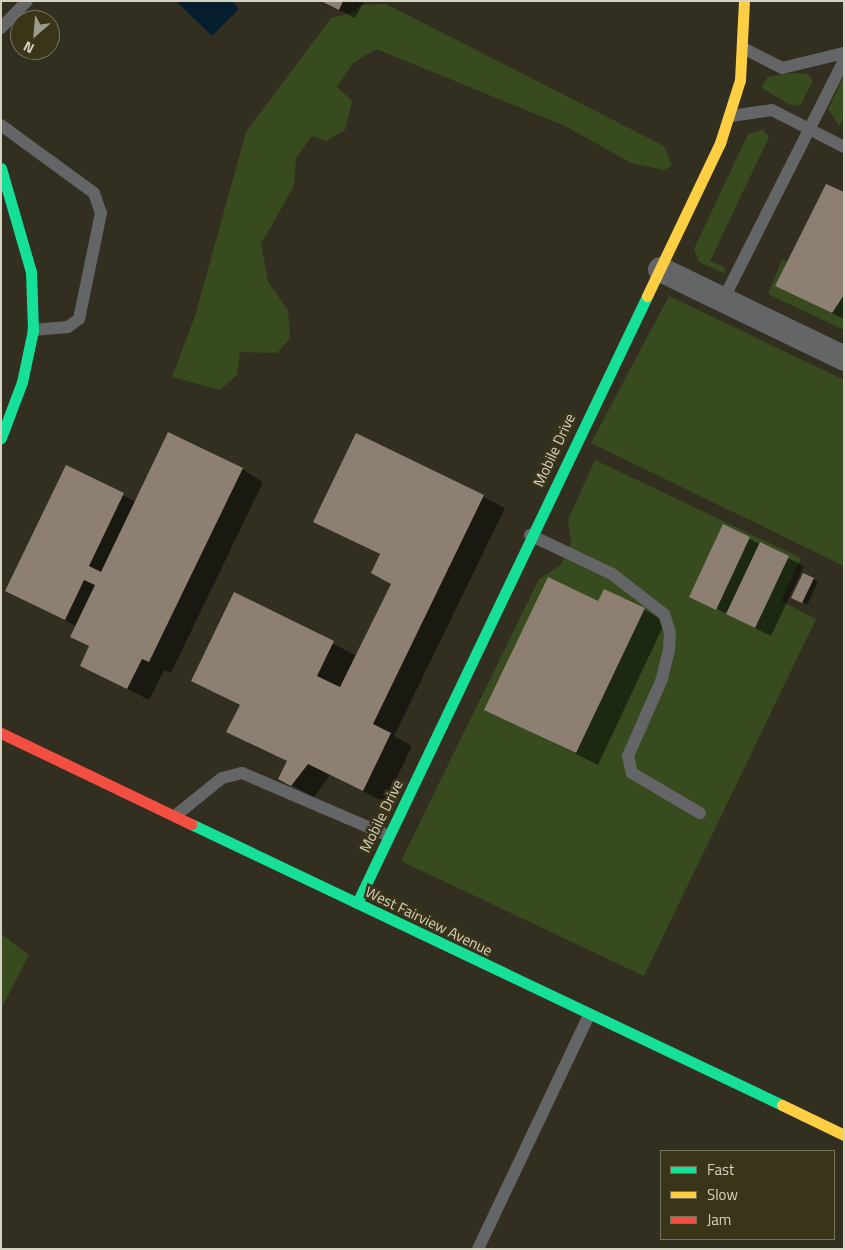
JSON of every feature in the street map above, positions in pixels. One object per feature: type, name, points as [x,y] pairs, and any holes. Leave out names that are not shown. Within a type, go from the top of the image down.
[{"type":"street","name":"Mobile Drive","points":[[357,903],[387,835],[530,535],[660,270],[731,116],[745,49],[744,1]]},
{"type":"street","points":[[1,168],[31,272],[33,330],[22,382],[1,438]]},
{"type":"street","points":[[660,270],[844,358]]},
{"type":"street","name":"West Fairview Avenue","points":[[1,733],[844,1135]]},
{"type":"lane","points":[[1,28],[27,1]]},
{"type":"lane","points":[[745,49],[782,68],[844,53]]},
{"type":"lane","points":[[723,300],[806,130],[844,60]]},
{"type":"lane","points":[[731,116],[772,110],[806,130],[844,147]]},
{"type":"lane","points":[[1,126],[94,193],[101,213],[79,319],[68,328],[33,330]]},
{"type":"lane","points":[[530,535],[612,574],[664,614],[670,632],[669,650],[662,679],[628,756],[632,773],[700,813]]},
{"type":"lane","points":[[175,816],[222,778],[242,773],[387,835]]},
{"type":"lane","points":[[478,1249],[589,1015]]},
{"type":"green space","points":[[386,4],[664,146],[672,165],[664,170],[631,163],[565,126],[376,49],[353,63],[337,87],[352,101],[345,130],[326,141],[312,136],[296,158],[294,186],[261,244],[268,282],[288,310],[290,338],[277,353],[240,352],[237,375],[220,390],[172,377],[195,316],[246,132],[331,18],[351,13],[361,5]]},
{"type":"green space","points":[[792,73],[807,74],[813,80],[800,106],[788,104],[761,87],[768,77]]},
{"type":"green space","points":[[844,76],[844,116],[839,126],[828,109]]},
{"type":"green space","points":[[763,130],[769,137],[710,261],[724,267],[726,274],[699,262],[694,249],[748,134]]},
{"type":"green space","points":[[782,260],[787,262],[775,286],[832,313],[844,296],[844,330],[768,294]]},
{"type":"green space","points":[[669,296],[844,380],[844,566],[591,443]]},
{"type":"green space","points":[[595,460],[801,558],[781,601],[816,619],[644,976],[401,861],[539,579],[561,565],[571,543],[568,520]]},
{"type":"green space","points":[[1,934],[29,955],[1,1009]]},
{"type":"water","points":[[176,1],[232,1],[239,9],[212,36]]},
{"type":"building","points":[[321,1],[343,1],[339,10]]},
{"type":"building","points":[[826,184],[844,192],[844,295],[832,313],[775,286]]},
{"type":"building","points":[[168,432],[243,468],[149,662],[142,659],[127,689],[80,666],[89,646],[70,637],[95,585],[84,580],[65,620],[5,591],[66,465],[124,493],[89,566],[101,572]]},
{"type":"building","points":[[356,433],[484,495],[373,724],[391,733],[363,791],[308,764],[291,786],[278,779],[287,761],[226,732],[240,705],[191,681],[234,592],[334,641],[317,676],[340,687],[391,584],[371,573],[380,554],[313,522]]},
{"type":"building","points":[[723,524],[750,537],[716,610],[689,597]]},
{"type":"building","points":[[760,542],[789,556],[755,628],[726,614]]},
{"type":"building","points":[[803,573],[814,578],[802,603],[791,598]]},
{"type":"building","points":[[548,577],[598,601],[604,589],[645,608],[576,753],[484,710]]},
{"type":"traffic: fast","points":[[1,168],[31,272],[33,330],[22,382],[1,438]]},
{"type":"traffic: fast","points":[[357,903],[647,296]]},
{"type":"traffic: fast","points":[[191,824],[782,1105]]},
{"type":"traffic: slow","points":[[647,296],[720,143],[740,80],[744,1]]},
{"type":"traffic: slow","points":[[782,1105],[844,1135]]},
{"type":"traffic: jam","points":[[1,733],[191,824]]}]
